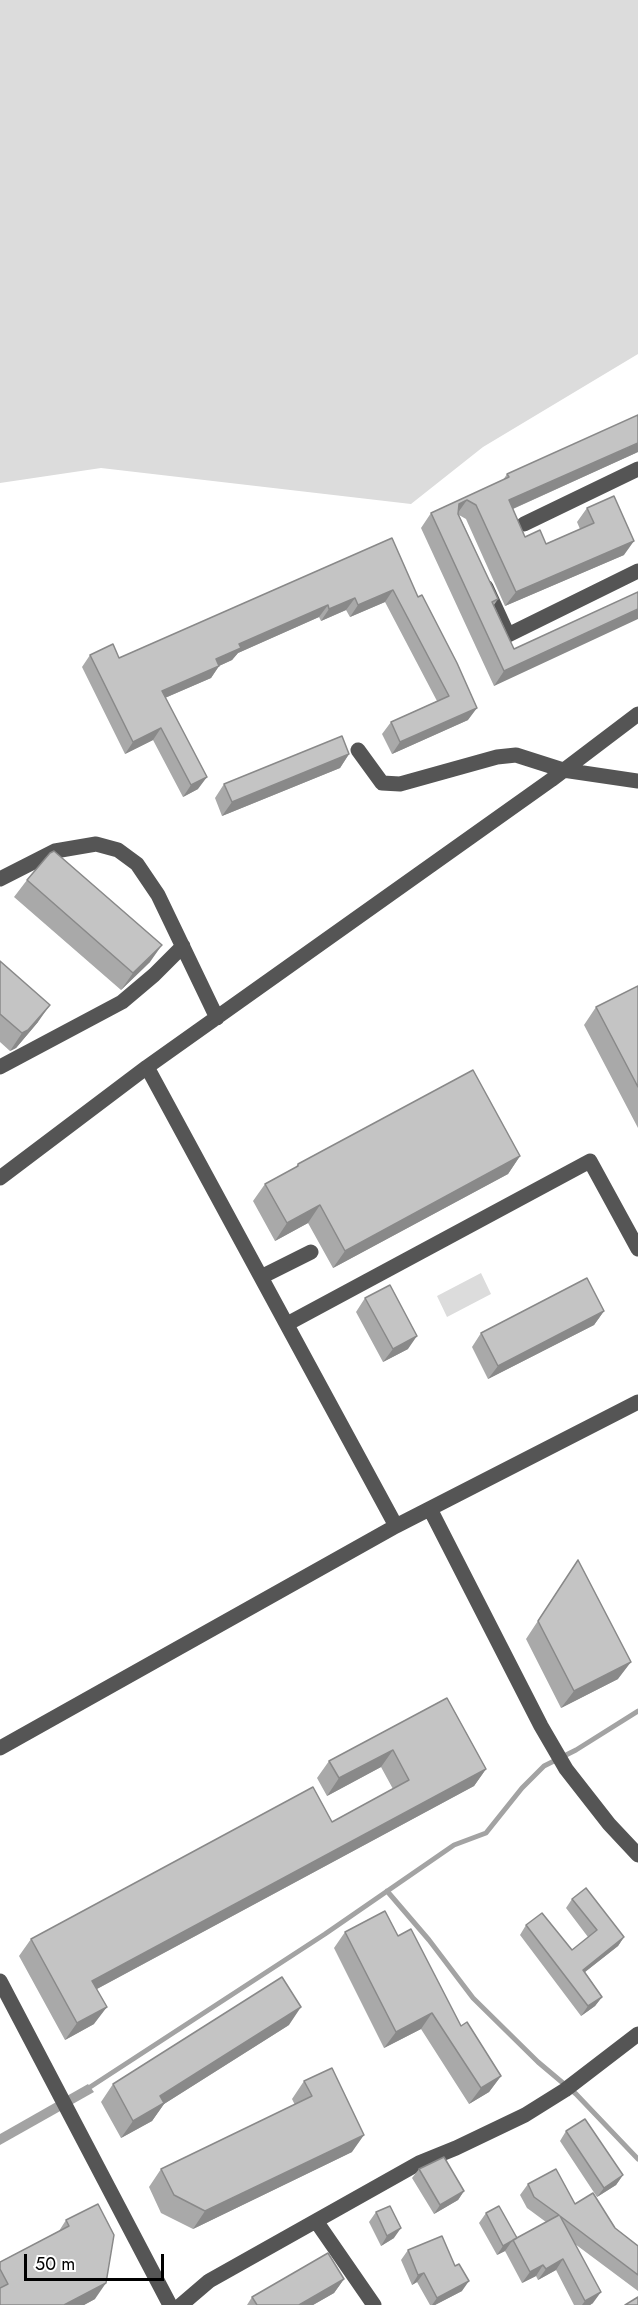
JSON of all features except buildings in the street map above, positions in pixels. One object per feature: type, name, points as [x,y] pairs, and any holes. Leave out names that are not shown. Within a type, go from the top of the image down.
[{"type":"street","points":[[524,524],[638,470]]},
{"type":"street","points":[[480,575],[508,635],[638,571]]},
{"type":"street","points":[[0,1178],[147,1067],[638,714]]},
{"type":"street","points":[[358,750],[382,783],[400,784],[497,757],[516,755],[563,770],[638,781]]},
{"type":"street","points":[[0,879],[55,851],[96,844],[118,850],[137,864],[158,895],[217,1018]]},
{"type":"street","points":[[0,1067],[122,1002],[183,946]]},
{"type":"street","points":[[147,1067],[396,1526]]},
{"type":"street","points":[[287,1324],[590,1161],[638,1249]]},
{"type":"street","points":[[261,1277],[311,1252]]},
{"type":"street","points":[[0,1748],[396,1526],[638,1402]]},
{"type":"street","points":[[430,1509],[553,1748],[566,1769],[609,1824],[638,1855]]},
{"type":"street","points":[[0,1981],[170,2305]]},
{"type":"street","points":[[181,2305],[209,2281],[419,2163],[525,2115],[569,2086],[638,2034]]},
{"type":"street","points":[[316,2221],[374,2305]]},
{"type":"shaded area","points":[[0,0],[638,0],[638,354],[483,447],[411,504],[101,468],[0,483]]},
{"type":"shaded area","points":[[481,1273],[491,1294],[447,1317],[437,1296]]},
{"type":"shaded area","points":[[88,2084],[94,2092],[0,2145],[0,2134]]},
{"type":"waterway","points":[[84,2091],[325,1934],[454,1845],[486,1833],[522,1788],[544,1766],[576,1750],[638,1711]]},
{"type":"waterway","points":[[387,1891],[429,1940],[473,1998],[538,2062],[576,2094],[638,2159]]}]
